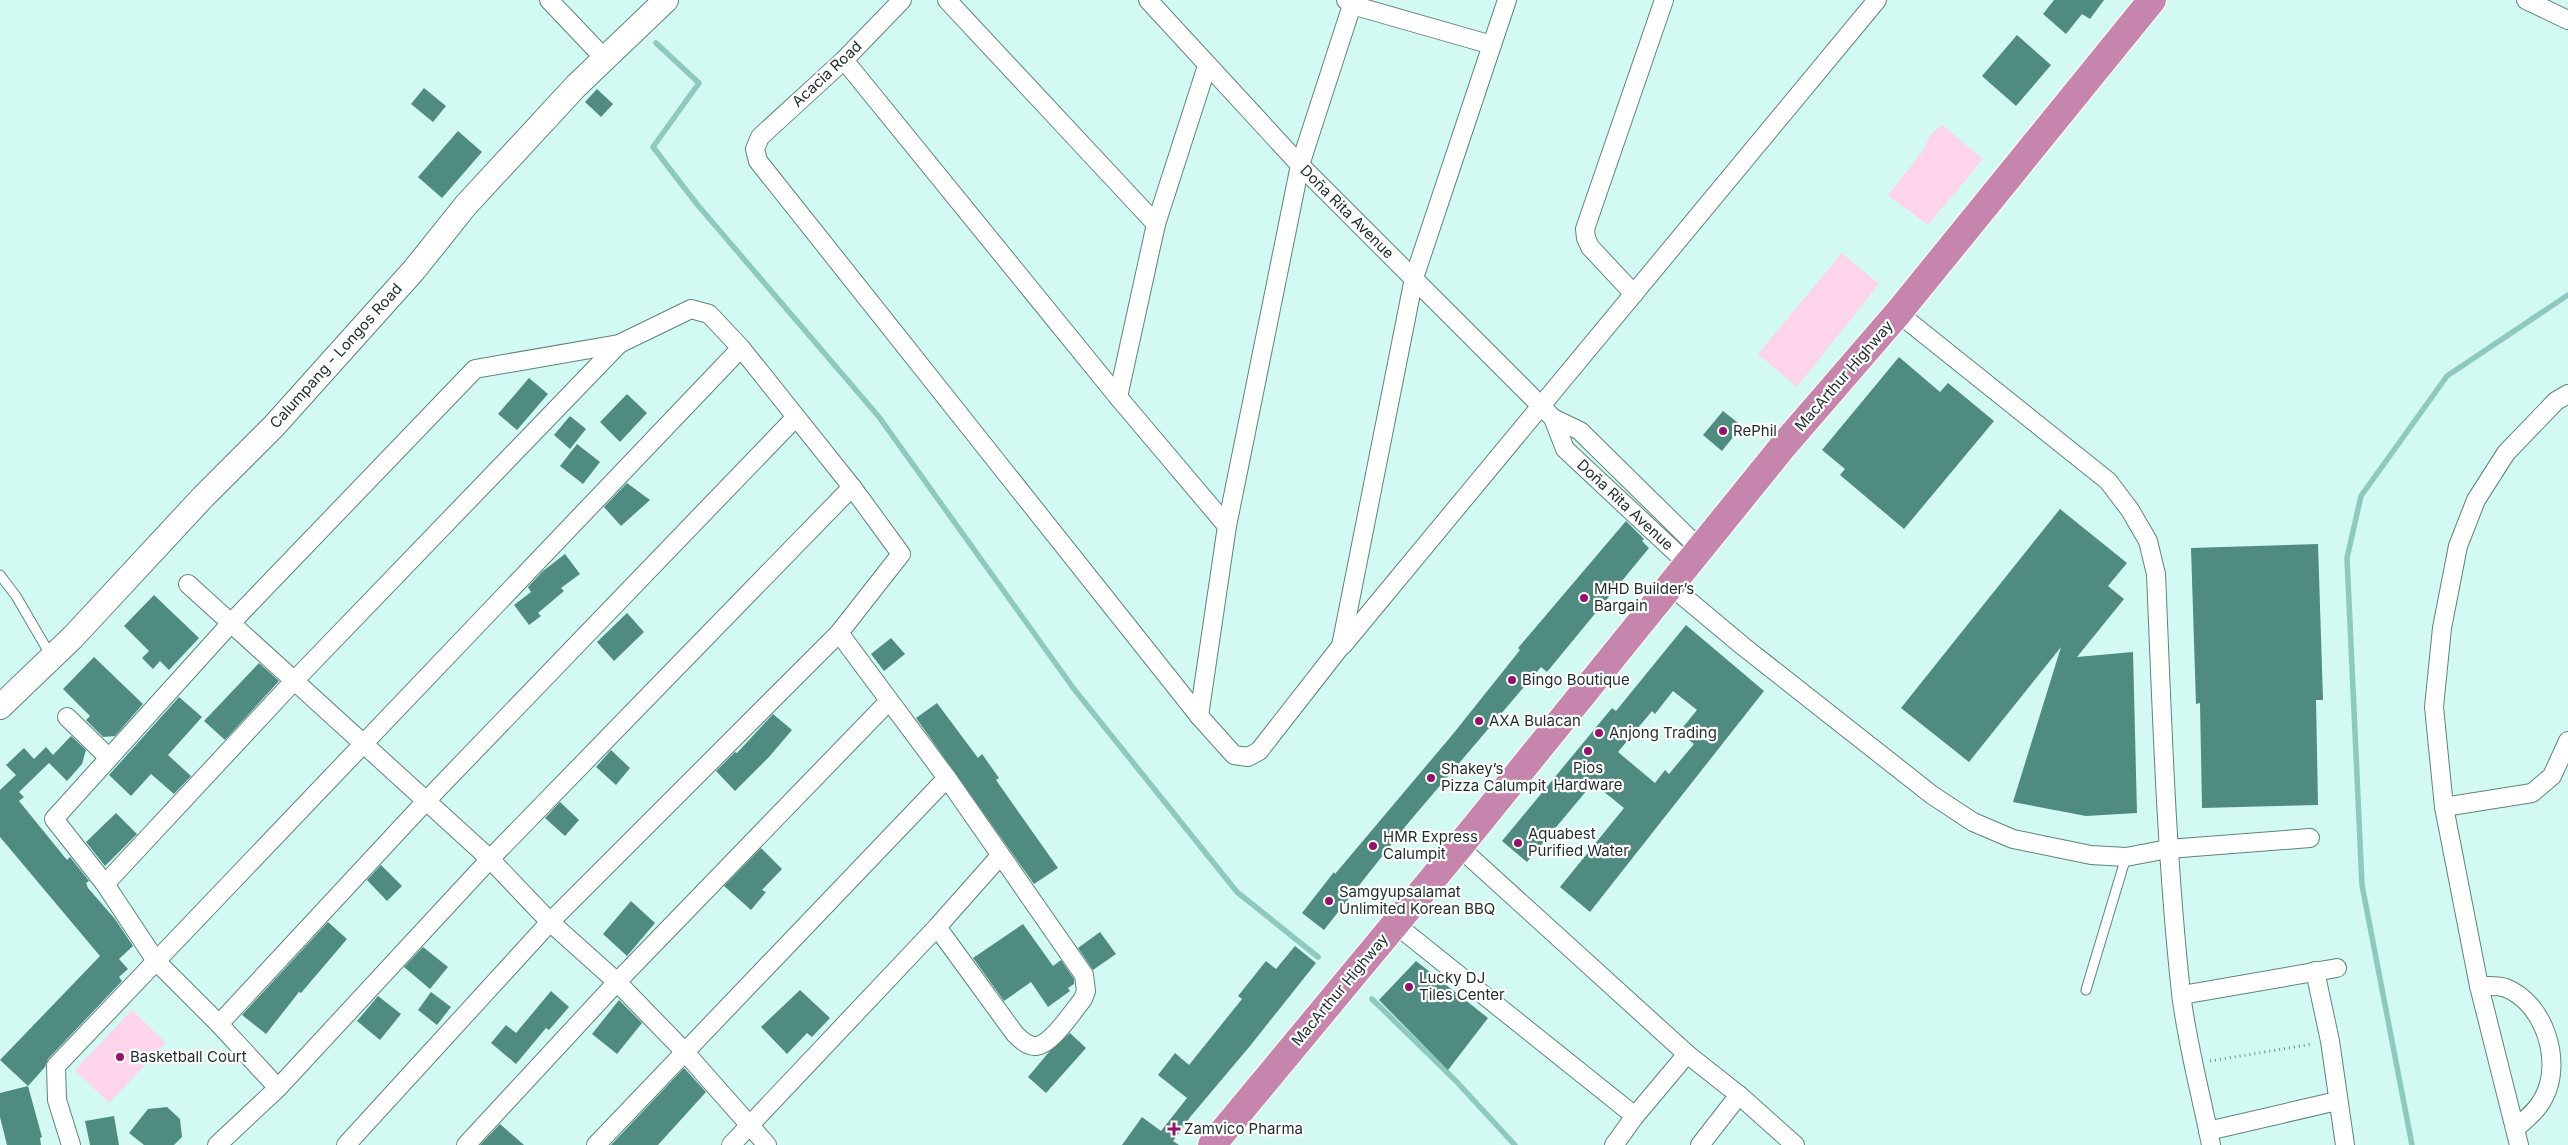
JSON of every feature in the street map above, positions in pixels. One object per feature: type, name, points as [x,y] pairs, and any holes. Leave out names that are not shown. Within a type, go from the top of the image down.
[{"type":"highway","name":"MacArthur Highway","points":[[1212,1145],[1459,847],[1784,445],[1898,313],[2152,0]]},
{"type":"street","points":[[549,0],[605,59]]},
{"type":"street","name":"Calumpang - Longos Road","points":[[0,707],[51,656],[73,637],[203,497],[274,426],[414,270],[466,205],[576,86],[666,0]]},
{"type":"street","name":"Acacia Road","points":[[902,0],[844,60],[760,136],[754,149],[758,161],[1200,716]]},
{"type":"street","points":[[947,0],[1156,224]]},
{"type":"street","name":"Doña Rita Avenue","points":[[1148,0],[1300,165],[1547,412],[1565,449],[1694,557]]},
{"type":"street","points":[[1341,646],[1414,278],[1507,0]]},
{"type":"street","points":[[1634,294],[1590,248],[1586,238],[1586,229],[1664,0]]},
{"type":"street","points":[[1492,45],[1349,3],[1300,165],[1227,526],[1200,716],[1234,755],[1248,757],[1260,751],[1341,646],[1547,412],[1634,294],[1877,0]]},
{"type":"street","points":[[2526,0],[2568,20]]},
{"type":"street","points":[[844,60],[1118,397],[1227,526]]},
{"type":"street","points":[[1118,397],[1156,224],[1208,66]]},
{"type":"street","points":[[278,1088],[219,1024],[156,961],[105,884],[54,819],[231,623],[475,369],[619,344],[691,310],[709,314],[741,348],[852,487],[901,554],[840,633],[550,922],[346,1145]]},
{"type":"street","points":[[1898,313],[2108,481],[2130,510],[2148,541],[2156,574],[2168,850],[2182,995],[2193,1063],[2210,1138],[2337,1101]]},
{"type":"street","points":[[105,884],[294,681],[619,344]]},
{"type":"street","points":[[71,1145],[57,1100],[56,1066],[741,348]]},
{"type":"street","points":[[2517,1137],[2479,986],[2444,807],[2434,707],[2442,628],[2458,546],[2476,500],[2506,454],[2556,402],[2568,394]]},
{"type":"street","points":[[219,1024],[427,800],[795,418]]},
{"type":"street","points":[[217,1145],[278,1088],[490,859],[852,487]]},
{"type":"street","points":[[188,584],[427,800],[490,859],[550,922],[617,982],[684,1051],[767,1145]]},
{"type":"street","points":[[1671,586],[1744,647],[1924,789],[1973,822],[2013,839],[2044,847],[2091,855],[2126,857],[2168,850],[2310,838]]},
{"type":"street","points":[[840,633],[947,778],[1084,975],[1087,983],[1083,999],[1045,1044],[1034,1047],[1023,1042],[1015,1034],[937,926]]},
{"type":"street","points":[[466,1145],[617,982],[889,701]]},
{"type":"street","points":[[67,717],[109,758]]},
{"type":"street","points":[[2444,807],[2532,792],[2552,776],[2568,741]]},
{"type":"street","points":[[596,1145],[947,778]]},
{"type":"street","points":[[1459,847],[1687,1054],[1739,1095],[1790,1144]]},
{"type":"street","points":[[731,1145],[937,926],[1000,856]]},
{"type":"street","points":[[1395,924],[1635,1116]]},
{"type":"street","points":[[2182,995],[2315,970],[2337,968]]},
{"type":"street","points":[[2315,970],[2330,1041],[2337,1101],[2345,1145]]},
{"type":"street","points":[[2479,986],[2504,986],[2519,994],[2531,1006],[2546,1029],[2550,1048],[2550,1073],[2545,1096],[2517,1137]]},
{"type":"street","points":[[1614,1145],[1635,1116],[1687,1054]]},
{"type":"street","points":[[1700,1145],[1739,1095]]},
{"type":"lane","points":[[0,574],[16,596],[51,656]]},
{"type":"lane","points":[[2086,990],[2126,857]]},
{"type":"path","points":[[2193,1063],[2330,1041]]},
{"type":"shaded area","points":[[1942,125],[1983,159],[1928,225],[1888,195],[1924,149],[1930,135]]},
{"type":"shaded area","points":[[1842,253],[1879,284],[1797,387],[1758,354]]},
{"type":"shaded area","name":"Basketball Court","points":[[132,1010],[166,1043],[109,1103],[75,1070]]},
{"type":"building","points":[[2054,0],[2104,0],[2090,19],[2082,14],[2066,34],[2043,14]]},
{"type":"building","points":[[2017,35],[2051,65],[2016,106],[1982,76]]},
{"type":"building","points":[[424,88],[446,106],[433,122],[411,104]]},
{"type":"building","points":[[597,89],[613,104],[601,117],[585,102]]},
{"type":"building","points":[[458,131],[482,152],[442,198],[418,177]]},
{"type":"building","points":[[1899,357],[1940,392],[1948,383],[1994,421],[1904,529],[1840,475],[1845,469],[1822,450]]},
{"type":"building","points":[[529,378],[548,394],[517,430],[498,414]]},
{"type":"building","points":[[627,394],[647,413],[620,442],[600,422]]},
{"type":"building","name":"RePhil","points":[[1723,411],[1742,426],[1722,451],[1703,435]]},
{"type":"building","points":[[570,416],[586,429],[570,449],[554,435]]},
{"type":"building","points":[[577,444],[600,462],[583,484],[560,466]]},
{"type":"building","points":[[627,483],[650,500],[621,526],[604,507]]},
{"type":"building","points":[[2060,509],[2127,563],[2108,586],[2124,599],[2077,657],[2133,652],[2137,813],[2086,816],[2013,802],[2061,647],[1969,762],[1901,708]]},
{"type":"building","points":[[1626,521],[1644,539],[1642,541],[1649,548],[1547,672],[1541,667],[1409,822],[1324,930],[1302,913],[1334,872],[1335,874],[1453,734],[1520,650],[1518,648]]},
{"type":"building","points":[[2318,544],[2323,700],[2316,700],[2318,805],[2202,808],[2200,703],[2196,704],[2191,548]]},
{"type":"building","points":[[565,554],[580,574],[561,588],[564,591],[538,613],[541,616],[529,625],[514,605],[531,592],[528,587],[543,571]]},
{"type":"building","points":[[154,595],[199,638],[169,670],[160,661],[153,669],[142,658],[149,651],[124,626]]},
{"type":"building","points":[[627,613],[644,632],[614,661],[597,642]]},
{"type":"building","points":[[1686,625],[1764,691],[1590,912],[1560,887],[1624,808],[1593,783],[1527,862],[1502,841],[1612,708],[1616,711]],"holes":[[[1673,691],[1697,710],[1679,732],[1694,744],[1669,774],[1665,770],[1655,783],[1618,752],[1652,711],[1655,714]]]},
{"type":"building","points":[[891,638],[905,654],[884,671],[871,654]]},
{"type":"building","points":[[94,657],[143,704],[115,736],[103,737],[86,720],[90,716],[63,689]]},
{"type":"building","points":[[259,663],[279,681],[225,740],[204,721]]},
{"type":"building","points":[[179,697],[202,717],[168,755],[191,776],[174,794],[151,774],[131,796],[109,775]]},
{"type":"building","points":[[937,703],[978,758],[982,754],[999,778],[996,780],[1058,868],[1034,884],[916,718]]},
{"type":"building","points":[[773,714],[792,730],[769,757],[735,791],[716,771],[735,752],[737,753]]},
{"type":"building","points":[[71,736],[86,750],[82,764],[67,781],[49,763],[19,792],[24,797],[19,801],[67,860],[70,857],[89,881],[86,883],[88,888],[115,919],[133,946],[119,959],[128,969],[119,977],[122,981],[48,1059],[45,1067],[28,1086],[0,1060],[100,956],[0,837],[0,790],[16,775],[6,765],[24,748],[34,759],[46,747],[53,755]]},
{"type":"building","points":[[611,750],[630,768],[616,785],[596,767]]},
{"type":"building","points":[[560,802],[579,820],[565,836],[545,818]]},
{"type":"building","points":[[116,813],[137,834],[105,866],[86,842]]},
{"type":"building","points":[[761,848],[782,869],[762,890],[766,892],[751,910],[724,886]]},
{"type":"building","points":[[381,865],[402,886],[387,901],[367,880]]},
{"type":"building","points":[[631,901],[655,923],[627,956],[603,934]]},
{"type":"building","points":[[328,922],[347,939],[301,993],[299,992],[266,1034],[242,1015]]},
{"type":"building","points":[[1023,924],[1053,966],[1061,960],[1074,979],[1074,984],[1068,988],[1070,991],[1048,1007],[1031,982],[1004,1001],[973,958]]},
{"type":"building","points":[[1100,932],[1116,954],[1093,970],[1078,948]]},
{"type":"building","points":[[1295,946],[1316,963],[1191,1116],[1173,1141],[1179,1145],[1122,1145],[1142,1117],[1161,1131],[1187,1098],[1158,1075],[1175,1053],[1189,1065],[1242,999],[1238,996],[1266,961],[1276,969]]},
{"type":"building","points":[[423,947],[448,967],[430,989],[404,967]]},
{"type":"building","points":[[1416,961],[1488,1018],[1448,1070],[1379,1000]]},
{"type":"building","points":[[800,990],[830,1018],[812,1037],[807,1033],[787,1054],[761,1027]]},
{"type":"building","points":[[551,991],[569,1007],[549,1030],[546,1028],[516,1064],[491,1043],[506,1025],[516,1033]]},
{"type":"building","points":[[431,992],[451,1007],[437,1025],[418,1010]]},
{"type":"building","points":[[378,996],[401,1014],[380,1040],[357,1021]]},
{"type":"building","points":[[619,1000],[642,1023],[617,1054],[592,1034]]},
{"type":"building","points":[[1070,1033],[1086,1048],[1046,1093],[1028,1077],[1049,1052]]},
{"type":"building","points":[[684,1068],[706,1092],[658,1145],[611,1145]]},
{"type":"building","points":[[28,1086],[42,1137],[40,1138],[41,1145],[7,1145],[0,1117],[0,1093]]},
{"type":"building","points":[[167,1107],[180,1119],[182,1137],[174,1145],[144,1145],[129,1133],[148,1109]]},
{"type":"building","points":[[114,1116],[119,1145],[90,1145],[85,1121]]},
{"type":"building","points":[[500,1124],[524,1145],[480,1145]]},
{"type":"waterway","points":[[656,43],[699,83],[653,147],[696,203],[879,417],[1074,689],[1237,892],[1318,957]]},
{"type":"waterway","points":[[2412,1145],[2362,885],[2347,558],[2361,496],[2447,376],[2568,295]]},
{"type":"waterway","points":[[1372,999],[1455,1080],[1515,1145]]},
{"type":"place","name":"RePhil","points":[[1723,431]]},
{"type":"place","name":"MHD Builder’s Bargain","points":[[1584,598]]},
{"type":"place","name":"Bingo Boutique","points":[[1512,680]]},
{"type":"place","name":"AXA Bulacan","points":[[1479,721]]},
{"type":"place","name":"Anjong Trading","points":[[1599,733]]},
{"type":"place","name":"Pios Hardware","points":[[1588,751]]},
{"type":"place","name":"Shakey’s Pizza Calumpit","points":[[1431,778]]},
{"type":"place","name":"Aquabest Purified Water","points":[[1518,843]]},
{"type":"place","name":"HMR Express Calumpit","points":[[1373,846]]},
{"type":"place","name":"Samgyupsalamat Unlimited Korean BBQ","points":[[1329,901]]},
{"type":"place","name":"Lucky DJ Tiles Center","points":[[1409,987]]},
{"type":"place","name":"Basketball Court","points":[[120,1057]]},
{"type":"place","name":"Zamvico Pharma","points":[[1174,1129]]}]
